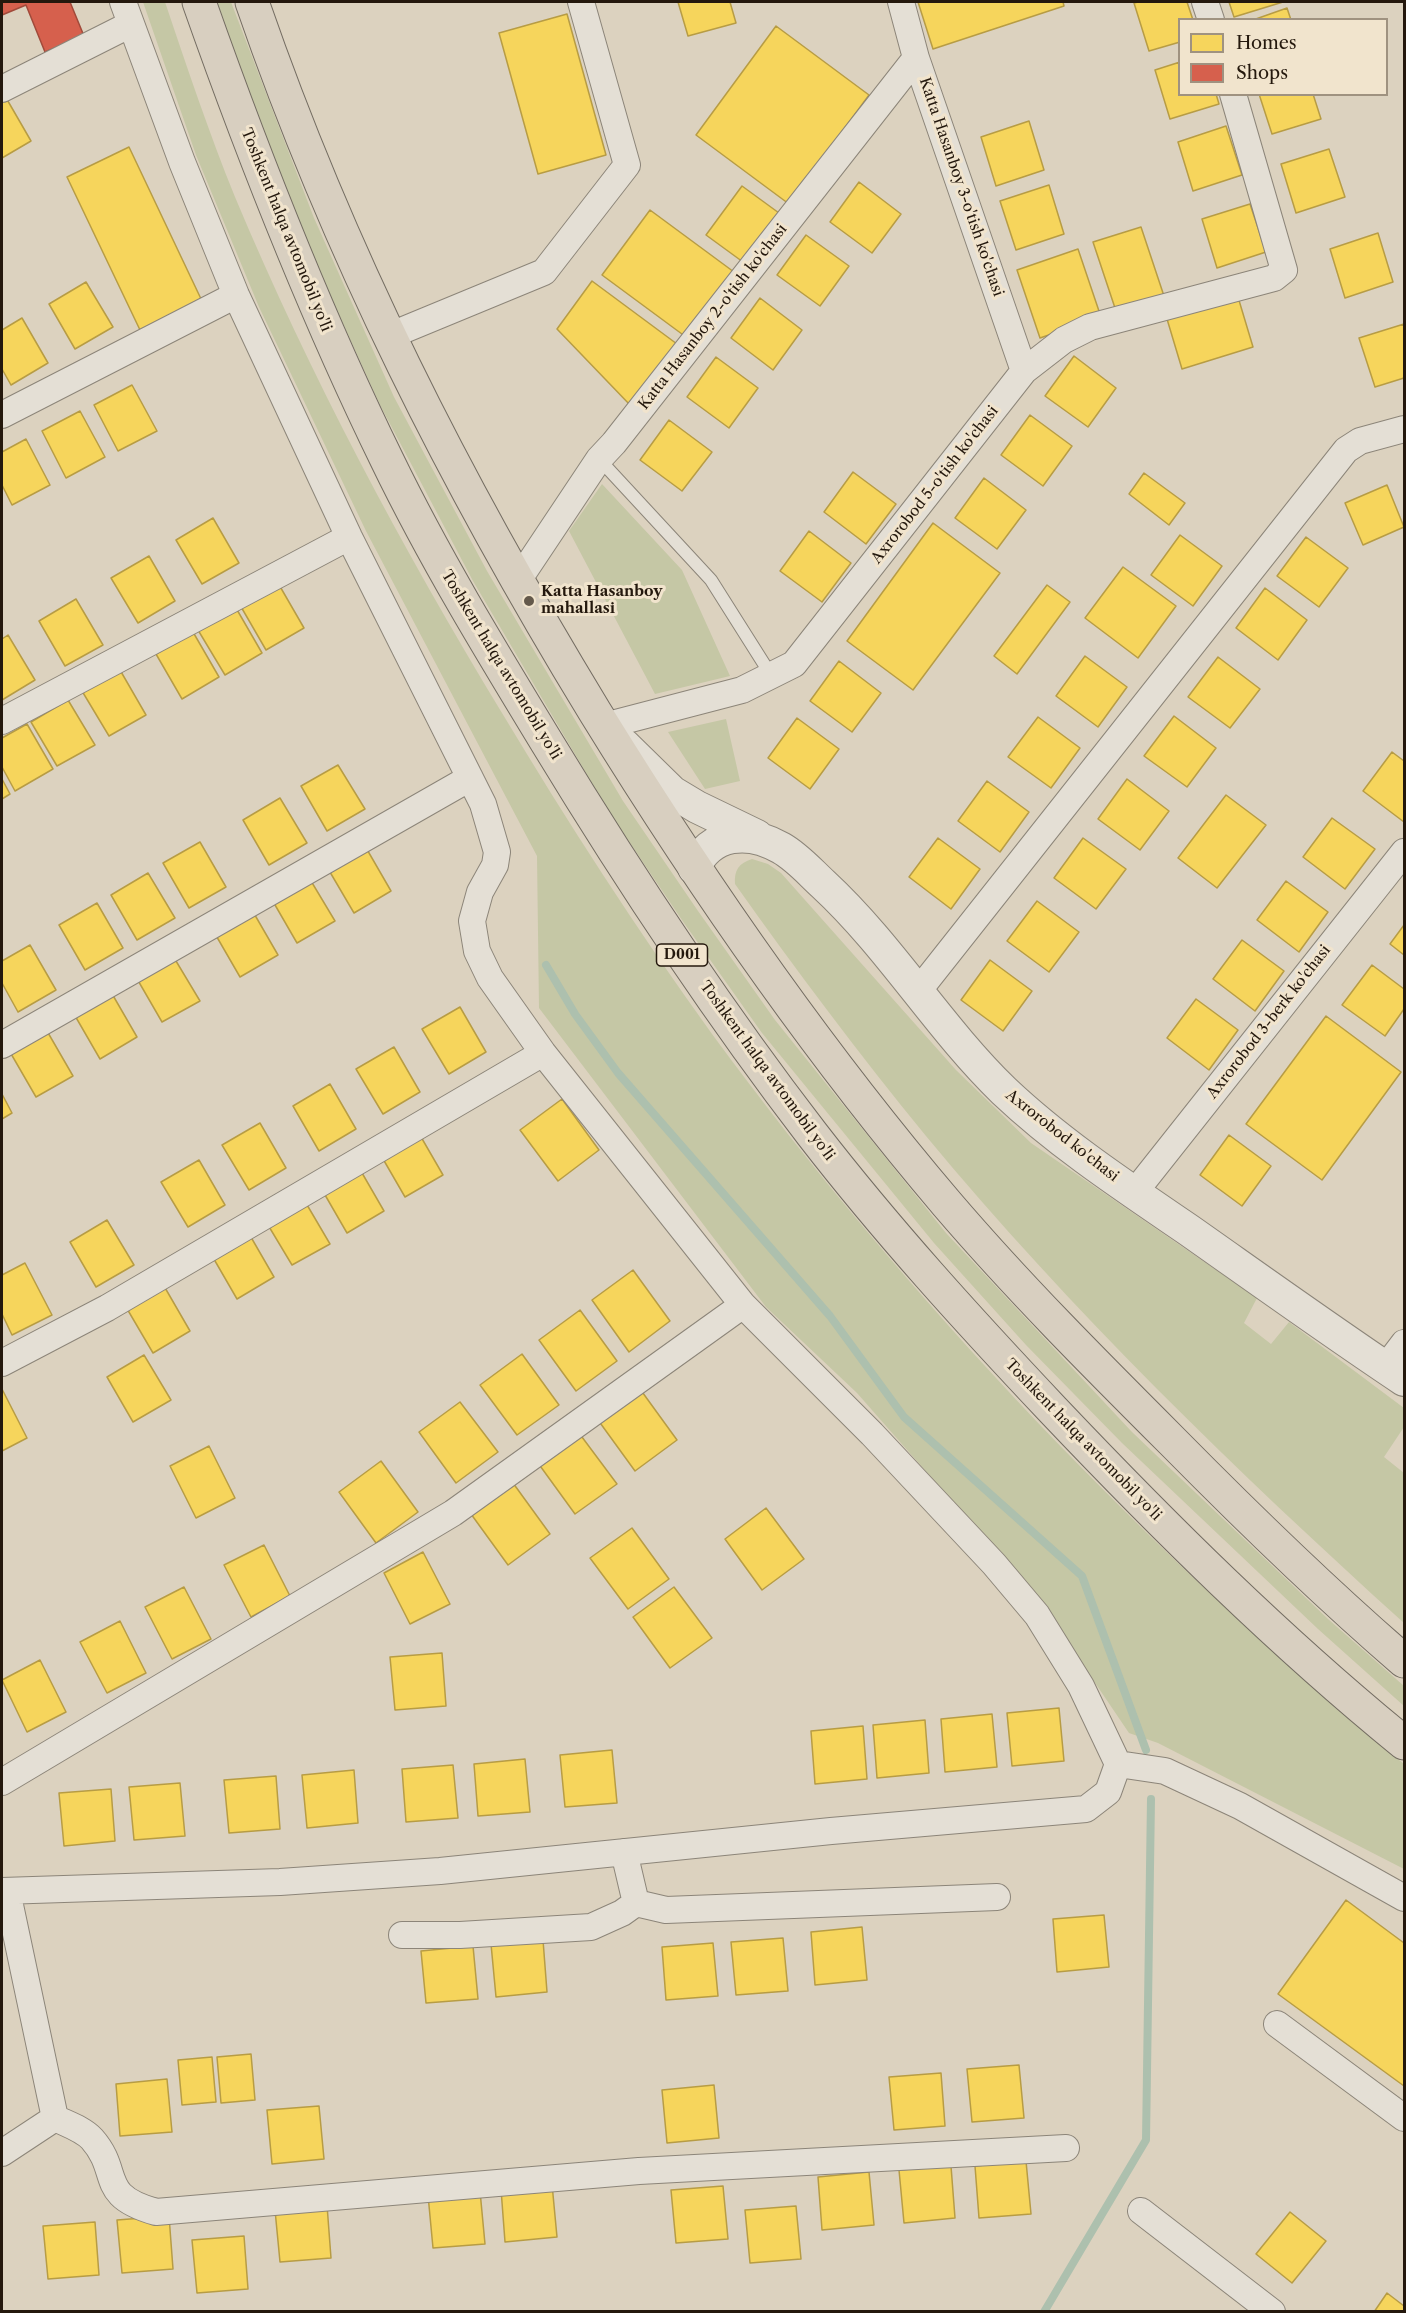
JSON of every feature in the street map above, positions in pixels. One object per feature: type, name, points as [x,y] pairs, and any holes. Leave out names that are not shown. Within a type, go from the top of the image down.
[{"type":"highway","name":"Toshkent halqa avtomobil yo'li","points":[[199,2],[283,231],[388,463],[431,547],[513,687],[600,829],[683,956],[813,1135],[949,1299],[1086,1445],[1218,1578],[1404,1743]]},
{"type":"highway","points":[[252,2],[329,206],[389,336],[476,509],[604,726],[694,868],[842,1075],[957,1215],[1063,1331],[1209,1479],[1304,1571],[1404,1661]]},
{"type":"street","points":[[389,336],[544,272],[627,165],[581,2]]},
{"type":"street","name":"Katta Hasanboy 3-o'tish ko'chasi","points":[[901,2],[916,58],[1024,370]]},
{"type":"street","points":[[1205,2],[1210,18]]},
{"type":"street","points":[[2,89],[127,13],[182,162],[236,295],[349,537],[483,804],[497,852],[495,865],[476,905],[472,921],[477,951],[490,978],[543,1053],[742,1305],[872,1434],[994,1564],[1037,1615],[1081,1686],[1118,1764],[1108,1792],[1086,1809],[440,1871],[280,1882],[4,1891],[55,2118],[92,2138],[109,2176],[127,2201],[156,2212],[639,2171],[1066,2148]]},
{"type":"street","name":"Katta Hasanboy 2-o'tish ko'chasi","points":[[518,582],[599,459],[614,443],[916,58]]},
{"type":"street","name":"Axrorobod 5-o'tish ko'chasi","points":[[604,726],[742,690],[794,664],[1024,370],[1064,340],[1089,327],[1274,278],[1284,270],[1234,96]]},
{"type":"street","points":[[2,415],[236,295]]},
{"type":"street","points":[[919,990],[1346,450],[1360,441],[1404,429]]},
{"type":"street","points":[[2,721],[349,537]]},
{"type":"street","name":"Axrorobod ko'chasi","points":[[604,726],[672,792],[795,858],[846,905],[919,990],[968,1052],[1005,1091],[1046,1126],[1134,1193],[1395,1374]]},
{"type":"street","points":[[2,1045],[470,778]]},
{"type":"street","name":"Axrorobod ko'chasi","points":[[694,868],[705,849],[718,840],[750,838],[765,840]]},
{"type":"street","name":"Axrorobod 3-berk ko'chasi","points":[[1134,1193],[1404,852]]},
{"type":"street","points":[[2,1363],[107,1308],[543,1053]]},
{"type":"street","points":[[2,1782],[453,1513],[742,1305]]},
{"type":"street","points":[[1395,1374],[1404,1343]]},
{"type":"street","points":[[1118,1764],[1165,1771],[1230,1801],[1404,1898]]},
{"type":"street","points":[[624,1852],[636,1903]]},
{"type":"street","points":[[402,1935],[460,1935],[591,1927],[622,1913],[636,1903],[666,1910],[997,1897]]},
{"type":"street","points":[[1277,2024],[1404,2118]]},
{"type":"street","points":[[2,2154],[55,2118]]},
{"type":"street","points":[[1142,2211],[1272,2312]]},
{"type":"lane","points":[[599,459],[711,580],[771,675]]},
{"type":"green space","points":[[143,2],[165,2],[207,124],[264,264],[326,395],[393,524],[502,713],[630,916],[712,1034],[788,1134],[950,1327],[1124,1511],[1309,1683],[1404,1764],[1404,1869],[1158,1743],[1129,1733],[1039,1600],[857,1393],[766,1307],[539,1008],[537,856],[366,531],[259,307],[196,155]]},
{"type":"green space","points":[[214,2],[231,2],[314,218],[394,397],[487,571],[623,801],[698,911],[775,1020],[946,1233],[1132,1432],[1328,1619],[1404,1686],[1404,1706],[1318,1629],[1122,1443],[1026,1345],[934,1243],[762,1033],[684,923],[609,812],[473,581],[380,405],[298,225]]},
{"type":"green space","points":[[602,484],[682,570],[730,676],[655,694],[569,531]]},
{"type":"green space","points":[[726,719],[740,781],[705,789],[668,732]]},
{"type":"green space","points":[[752,859],[768,864],[781,873],[956,1070],[1031,1143],[1257,1298],[1244,1323],[1271,1344],[1289,1322],[1404,1408],[1404,1427],[1384,1457],[1404,1473],[1404,1623],[1341,1566],[1156,1388],[1038,1265],[981,1201],[852,1043],[735,884],[738,868]]},
{"type":"building: Homes","points":[[678,2],[730,2],[736,23],[688,36]]},
{"type":"building: Homes","points":[[918,2],[1063,2],[1064,6],[933,49]]},
{"type":"building: Homes","points":[[1187,2],[1192,18],[1178,18],[1178,43],[1149,51],[1134,3]]},
{"type":"building: Homes","points":[[1229,2],[1283,2],[1234,17]]},
{"type":"building: Homes","points":[[1287,8],[1290,18],[1259,18]]},
{"type":"building: Homes","points":[[567,14],[606,155],[538,174],[499,33]]},
{"type":"building: Homes","points":[[776,26],[869,95],[789,204],[696,135]]},
{"type":"building: Homes","points":[[1178,63],[1178,96],[1217,96],[1219,104],[1170,119],[1155,70]]},
{"type":"building: Homes","points":[[5,96],[31,141],[2,158],[2,97]]},
{"type":"building: Homes","points":[[1260,96],[1314,96],[1321,119],[1272,134]]},
{"type":"building: Homes","points":[[1029,121],[1044,170],[996,186],[981,137]]},
{"type":"building: Homes","points":[[1226,126],[1242,175],[1193,191],[1178,142]]},
{"type":"building: Homes","points":[[129,147],[202,301],[140,330],[67,177]]},
{"type":"building: Homes","points":[[1329,149],[1345,197],[1296,213],[1281,164]]},
{"type":"building: Homes","points":[[859,182],[901,214],[872,253],[830,222]]},
{"type":"building: Homes","points":[[1049,185],[1064,234],[1016,250],[1000,201]]},
{"type":"building: Homes","points":[[742,186],[779,213],[743,262],[706,235]]},
{"type":"building: Homes","points":[[1250,204],[1266,252],[1217,268],[1202,219]]},
{"type":"building: Homes","points":[[650,210],[734,272],[686,337],[602,275]]},
{"type":"building: Homes","points":[[1141,227],[1164,296],[1116,311],[1093,242]]},
{"type":"building: Homes","points":[[1378,233],[1393,282],[1345,298],[1330,249]]},
{"type":"building: Homes","points":[[806,235],[849,266],[820,306],[777,275]]},
{"type":"building: Homes","points":[[1078,249],[1101,317],[1040,338],[1017,270]]},
{"type":"building: Homes","points":[[592,281],[677,344],[631,406],[557,329]]},
{"type":"building: Homes","points":[[86,282],[113,327],[75,349],[49,304]]},
{"type":"building: Homes","points":[[1238,297],[1253,347],[1182,369],[1167,319]]},
{"type":"building: Homes","points":[[760,298],[802,330],[773,370],[731,338]]},
{"type":"building: Homes","points":[[22,318],[48,363],[11,385],[2,369],[2,330]]},
{"type":"building: Homes","points":[[1404,324],[1404,378],[1375,387],[1359,338]]},
{"type":"building: Homes","points":[[1074,356],[1116,388],[1088,427],[1045,396]]},
{"type":"building: Homes","points":[[716,357],[758,388],[729,428],[687,397]]},
{"type":"building: Homes","points":[[132,385],[157,431],[118,451],[94,405]]},
{"type":"building: Homes","points":[[80,411],[105,457],[66,478],[42,431]]},
{"type":"building: Homes","points":[[1030,415],[1072,446],[1043,486],[1001,455]]},
{"type":"building: Homes","points":[[669,420],[712,452],[682,491],[640,460]]},
{"type":"building: Homes","points":[[26,439],[50,485],[12,505],[2,485],[2,452]]},
{"type":"building: Homes","points":[[853,472],[896,504],[866,544],[824,512]]},
{"type":"building: Homes","points":[[1144,473],[1185,503],[1169,525],[1129,494]]},
{"type":"building: Homes","points":[[984,478],[1026,510],[997,549],[955,518]]},
{"type":"building: Homes","points":[[1387,485],[1404,527],[1363,545],[1345,503]]},
{"type":"building: Homes","points":[[213,518],[239,563],[202,584],[176,540]]},
{"type":"building: Homes","points":[[933,523],[1000,573],[913,690],[847,641]]},
{"type":"building: Homes","points":[[809,531],[851,563],[822,602],[780,571]]},
{"type":"building: Homes","points":[[1180,535],[1222,566],[1193,606],[1151,575]]},
{"type":"building: Homes","points":[[1306,537],[1348,568],[1319,607],[1277,576]]},
{"type":"building: Homes","points":[[149,556],[175,601],[138,623],[111,578]]},
{"type":"building: Homes","points":[[1123,567],[1176,606],[1138,658],[1085,618]]},
{"type":"building: Homes","points":[[278,583],[304,628],[266,650],[240,605]]},
{"type":"building: Homes","points":[[1047,585],[1070,602],[1017,674],[994,656]]},
{"type":"building: Homes","points":[[1265,588],[1307,620],[1278,660],[1236,628]]},
{"type":"building: Homes","points":[[76,599],[103,645],[65,666],[39,621]]},
{"type":"building: Homes","points":[[236,608],[262,653],[225,675],[198,630]]},
{"type":"building: Homes","points":[[193,632],[219,677],[182,699],[156,654]]},
{"type":"building: Homes","points":[[8,635],[35,680],[2,700],[2,639]]},
{"type":"building: Homes","points":[[1085,656],[1127,687],[1098,727],[1056,696]]},
{"type":"building: Homes","points":[[1218,657],[1260,689],[1230,728],[1188,697]]},
{"type":"building: Homes","points":[[839,661],[881,693],[852,732],[810,701]]},
{"type":"building: Homes","points":[[120,670],[146,715],[109,736],[82,691]]},
{"type":"building: Homes","points":[[68,700],[95,745],[57,766],[31,722]]},
{"type":"building: Homes","points":[[1174,716],[1216,748],[1187,787],[1144,756]]},
{"type":"building: Homes","points":[[1038,717],[1080,748],[1051,788],[1008,757]]},
{"type":"building: Homes","points":[[797,718],[839,749],[810,789],[768,758]]},
{"type":"building: Homes","points":[[27,724],[53,769],[15,791],[2,767],[2,738]]},
{"type":"building: Homes","points":[[1392,752],[1404,761],[1404,822],[1363,791]]},
{"type":"building: Homes","points":[[338,765],[365,809],[327,831],[301,786]]},
{"type":"building: Homes","points":[[2,779],[10,794],[2,799]]},
{"type":"building: Homes","points":[[1127,779],[1169,811],[1140,850],[1098,819]]},
{"type":"building: Homes","points":[[987,781],[1029,812],[1000,852],[958,821]]},
{"type":"building: Homes","points":[[1226,795],[1266,825],[1217,888],[1178,858]]},
{"type":"building: Homes","points":[[280,798],[307,843],[269,865],[243,820]]},
{"type":"building: Homes","points":[[1332,818],[1375,849],[1345,889],[1303,857]]},
{"type":"building: Homes","points":[[938,838],[980,869],[951,909],[909,877]]},
{"type":"building: Homes","points":[[1083,838],[1126,869],[1096,909],[1054,878]]},
{"type":"building: Homes","points":[[200,842],[226,887],[189,908],[163,863]]},
{"type":"building: Homes","points":[[365,846],[391,891],[354,913],[327,867]]},
{"type":"building: Homes","points":[[148,873],[175,918],[137,940],[111,895]]},
{"type":"building: Homes","points":[[308,876],[335,921],[297,943],[271,898]]},
{"type":"building: Homes","points":[[1286,881],[1328,912],[1299,952],[1257,920]]},
{"type":"building: Homes","points":[[1037,901],[1079,932],[1049,972],[1007,941]]},
{"type":"building: Homes","points":[[97,903],[123,948],[85,970],[59,925]]},
{"type":"building: Homes","points":[[252,910],[278,955],[240,977],[214,932]]},
{"type":"building: Homes","points":[[1404,925],[1404,955],[1390,944]]},
{"type":"building: Homes","points":[[1242,940],[1284,971],[1255,1011],[1213,979]]},
{"type":"building: Homes","points":[[30,945],[56,990],[18,1012],[2,983],[2,961]]},
{"type":"building: Homes","points":[[173,956],[200,1001],[162,1022],[136,977]]},
{"type":"building: Homes","points":[[990,960],[1032,991],[1003,1031],[961,1000]]},
{"type":"building: Homes","points":[[1372,965],[1404,989],[1404,1009],[1385,1036],[1342,1005]]},
{"type":"building: Homes","points":[[111,992],[137,1037],[100,1059],[74,1014]]},
{"type":"building: Homes","points":[[1196,999],[1238,1030],[1209,1070],[1167,1038]]},
{"type":"building: Homes","points":[[460,1007],[486,1052],[449,1074],[422,1029]]},
{"type":"building: Homes","points":[[1326,1016],[1401,1072],[1322,1180],[1246,1124]]},
{"type":"building: Homes","points":[[47,1031],[73,1076],[36,1097],[10,1052]]},
{"type":"building: Homes","points":[[394,1047],[420,1092],[383,1114],[356,1069]]},
{"type":"building: Homes","points":[[330,1084],[356,1129],[319,1151],[293,1106]]},
{"type":"building: Homes","points":[[2,1094],[12,1113],[2,1119]]},
{"type":"building: Homes","points":[[562,1099],[599,1150],[558,1181],[520,1130]]},
{"type":"building: Homes","points":[[260,1123],[286,1168],[249,1190],[222,1145]]},
{"type":"building: Homes","points":[[417,1130],[443,1175],[405,1197],[379,1152]]},
{"type":"building: Homes","points":[[1229,1135],[1271,1166],[1242,1206],[1200,1175]]},
{"type":"building: Homes","points":[[199,1160],[225,1205],[188,1227],[161,1182]]},
{"type":"building: Homes","points":[[358,1166],[384,1211],[347,1233],[321,1188]]},
{"type":"building: Homes","points":[[303,1198],[330,1244],[292,1265],[265,1220]]},
{"type":"building: Homes","points":[[107,1220],[134,1265],[96,1287],[70,1242]]},
{"type":"building: Homes","points":[[248,1232],[274,1277],[237,1299],[211,1254]]},
{"type":"building: Homes","points":[[25,1263],[52,1315],[12,1335],[2,1314],[2,1275]]},
{"type":"building: Homes","points":[[633,1270],[670,1321],[629,1352],[592,1300]]},
{"type":"building: Homes","points":[[164,1286],[190,1331],[153,1353],[126,1307]]},
{"type":"building: Homes","points":[[580,1310],[617,1361],[576,1391],[539,1340]]},
{"type":"building: Homes","points":[[522,1354],[559,1405],[517,1435],[480,1385]]},
{"type":"building: Homes","points":[[144,1355],[171,1400],[133,1422],[107,1377]]},
{"type":"building: Homes","points":[[2,1389],[27,1438],[2,1451]]},
{"type":"building: Homes","points":[[640,1389],[677,1440],[635,1471],[598,1420]]},
{"type":"building: Homes","points":[[460,1402],[498,1452],[456,1483],[419,1432]]},
{"type":"building: Homes","points":[[579,1433],[617,1484],[575,1514],[538,1463]]},
{"type":"building: Homes","points":[[209,1446],[235,1498],[196,1518],[170,1466]]},
{"type":"building: Homes","points":[[381,1461],[418,1512],[376,1543],[339,1492]]},
{"type":"building: Homes","points":[[513,1483],[550,1534],[508,1565],[471,1514]]},
{"type":"building: Homes","points":[[766,1508],[804,1559],[762,1590],[725,1539]]},
{"type":"building: Homes","points":[[632,1528],[669,1579],[628,1609],[590,1558]]},
{"type":"building: Homes","points":[[264,1545],[290,1596],[251,1617],[224,1565]]},
{"type":"building: Homes","points":[[423,1552],[450,1604],[410,1624],[384,1573]]},
{"type":"building: Homes","points":[[184,1587],[211,1639],[172,1659],[145,1607]]},
{"type":"building: Homes","points":[[674,1587],[712,1638],[670,1668],[633,1617]]},
{"type":"building: Homes","points":[[120,1621],[146,1673],[107,1693],[80,1642]]},
{"type":"building: Homes","points":[[442,1653],[446,1706],[395,1710],[390,1657]]},
{"type":"building: Homes","points":[[40,1660],[66,1712],[27,1732],[2,1680]]},
{"type":"building: Homes","points":[[1059,1708],[1064,1761],[1012,1766],[1007,1713]]},
{"type":"building: Homes","points":[[992,1714],[997,1767],[945,1772],[941,1719]]},
{"type":"building: Homes","points":[[925,1720],[929,1773],[877,1778],[873,1725]]},
{"type":"building: Homes","points":[[863,1726],[867,1779],[815,1784],[811,1731]]},
{"type":"building: Homes","points":[[612,1750],[617,1803],[565,1807],[560,1755]]},
{"type":"building: Homes","points":[[525,1759],[530,1812],[478,1816],[474,1764]]},
{"type":"building: Homes","points":[[453,1765],[458,1818],[406,1822],[402,1769]]},
{"type":"building: Homes","points":[[354,1770],[358,1823],[307,1828],[302,1775]]},
{"type":"building: Homes","points":[[276,1776],[280,1829],[229,1833],[224,1780]]},
{"type":"building: Homes","points":[[180,1783],[185,1836],[134,1840],[129,1787]]},
{"type":"building: Homes","points":[[111,1789],[115,1841],[64,1846],[59,1793]]},
{"type":"building: Homes","points":[[1346,1900],[1404,1943],[1404,2086],[1278,1994]]},
{"type":"building: Homes","points":[[1104,1915],[1109,1967],[1057,1972],[1053,1919]]},
{"type":"building: Homes","points":[[862,1927],[867,1980],[815,1985],[811,1932]]},
{"type":"building: Homes","points":[[783,1938],[788,1991],[736,1995],[731,1942]]},
{"type":"building: Homes","points":[[543,1940],[547,1992],[496,1997],[491,1944]]},
{"type":"building: Homes","points":[[713,1943],[718,1996],[666,2000],[662,1947]]},
{"type":"building: Homes","points":[[473,1946],[478,1999],[426,2003],[421,1951]]},
{"type":"building: Homes","points":[[251,2054],[255,2100],[221,2103],[217,2057]]},
{"type":"building: Homes","points":[[212,2057],[216,2102],[182,2105],[178,2060]]},
{"type":"building: Homes","points":[[1019,2065],[1024,2118],[972,2122],[967,2069]]},
{"type":"building: Homes","points":[[941,2073],[945,2126],[894,2130],[889,2077]]},
{"type":"building: Homes","points":[[167,2079],[172,2132],[120,2136],[116,2084]]},
{"type":"building: Homes","points":[[714,2085],[719,2138],[667,2143],[662,2090]]},
{"type":"building: Homes","points":[[319,2106],[324,2159],[272,2164],[267,2110]]},
{"type":"building: Homes","points":[[1026,2161],[1031,2214],[979,2218],[975,2166]]},
{"type":"building: Homes","points":[[951,2166],[955,2218],[904,2223],[899,2170]]},
{"type":"building: Homes","points":[[869,2172],[874,2225],[822,2230],[818,2177]]},
{"type":"building: Homes","points":[[552,2184],[557,2237],[505,2242],[501,2189]]},
{"type":"building: Homes","points":[[723,2186],[728,2239],[676,2243],[671,2190]]},
{"type":"building: Homes","points":[[480,2191],[485,2244],[433,2248],[428,2195]]},
{"type":"building: Homes","points":[[327,2205],[331,2258],[280,2262],[275,2210]]},
{"type":"building: Homes","points":[[796,2206],[801,2259],[750,2263],[745,2210]]},
{"type":"building: Homes","points":[[1290,2212],[1326,2241],[1292,2283],[1256,2254]]},
{"type":"building: Homes","points":[[169,2216],[173,2269],[122,2273],[117,2220]]},
{"type":"building: Homes","points":[[95,2222],[99,2275],[48,2279],[43,2226]]},
{"type":"building: Homes","points":[[244,2236],[248,2289],[197,2293],[192,2240]]},
{"type":"building: Homes","points":[[1387,2293],[1404,2306],[1404,2312],[1374,2312]]},
{"type":"building: Shops","points":[[2,2],[70,2],[84,36],[45,52],[26,5],[2,15]]},
{"type":"waterway","points":[[546,965],[575,1014],[618,1073],[830,1316],[904,1417],[1082,1576],[1146,1750]]},
{"type":"waterway","points":[[1044,2312],[1146,2140],[1151,1799]]},
{"type":"place","name":"Katta Hasanboy mahallasi","points":[[529,601]]}]
